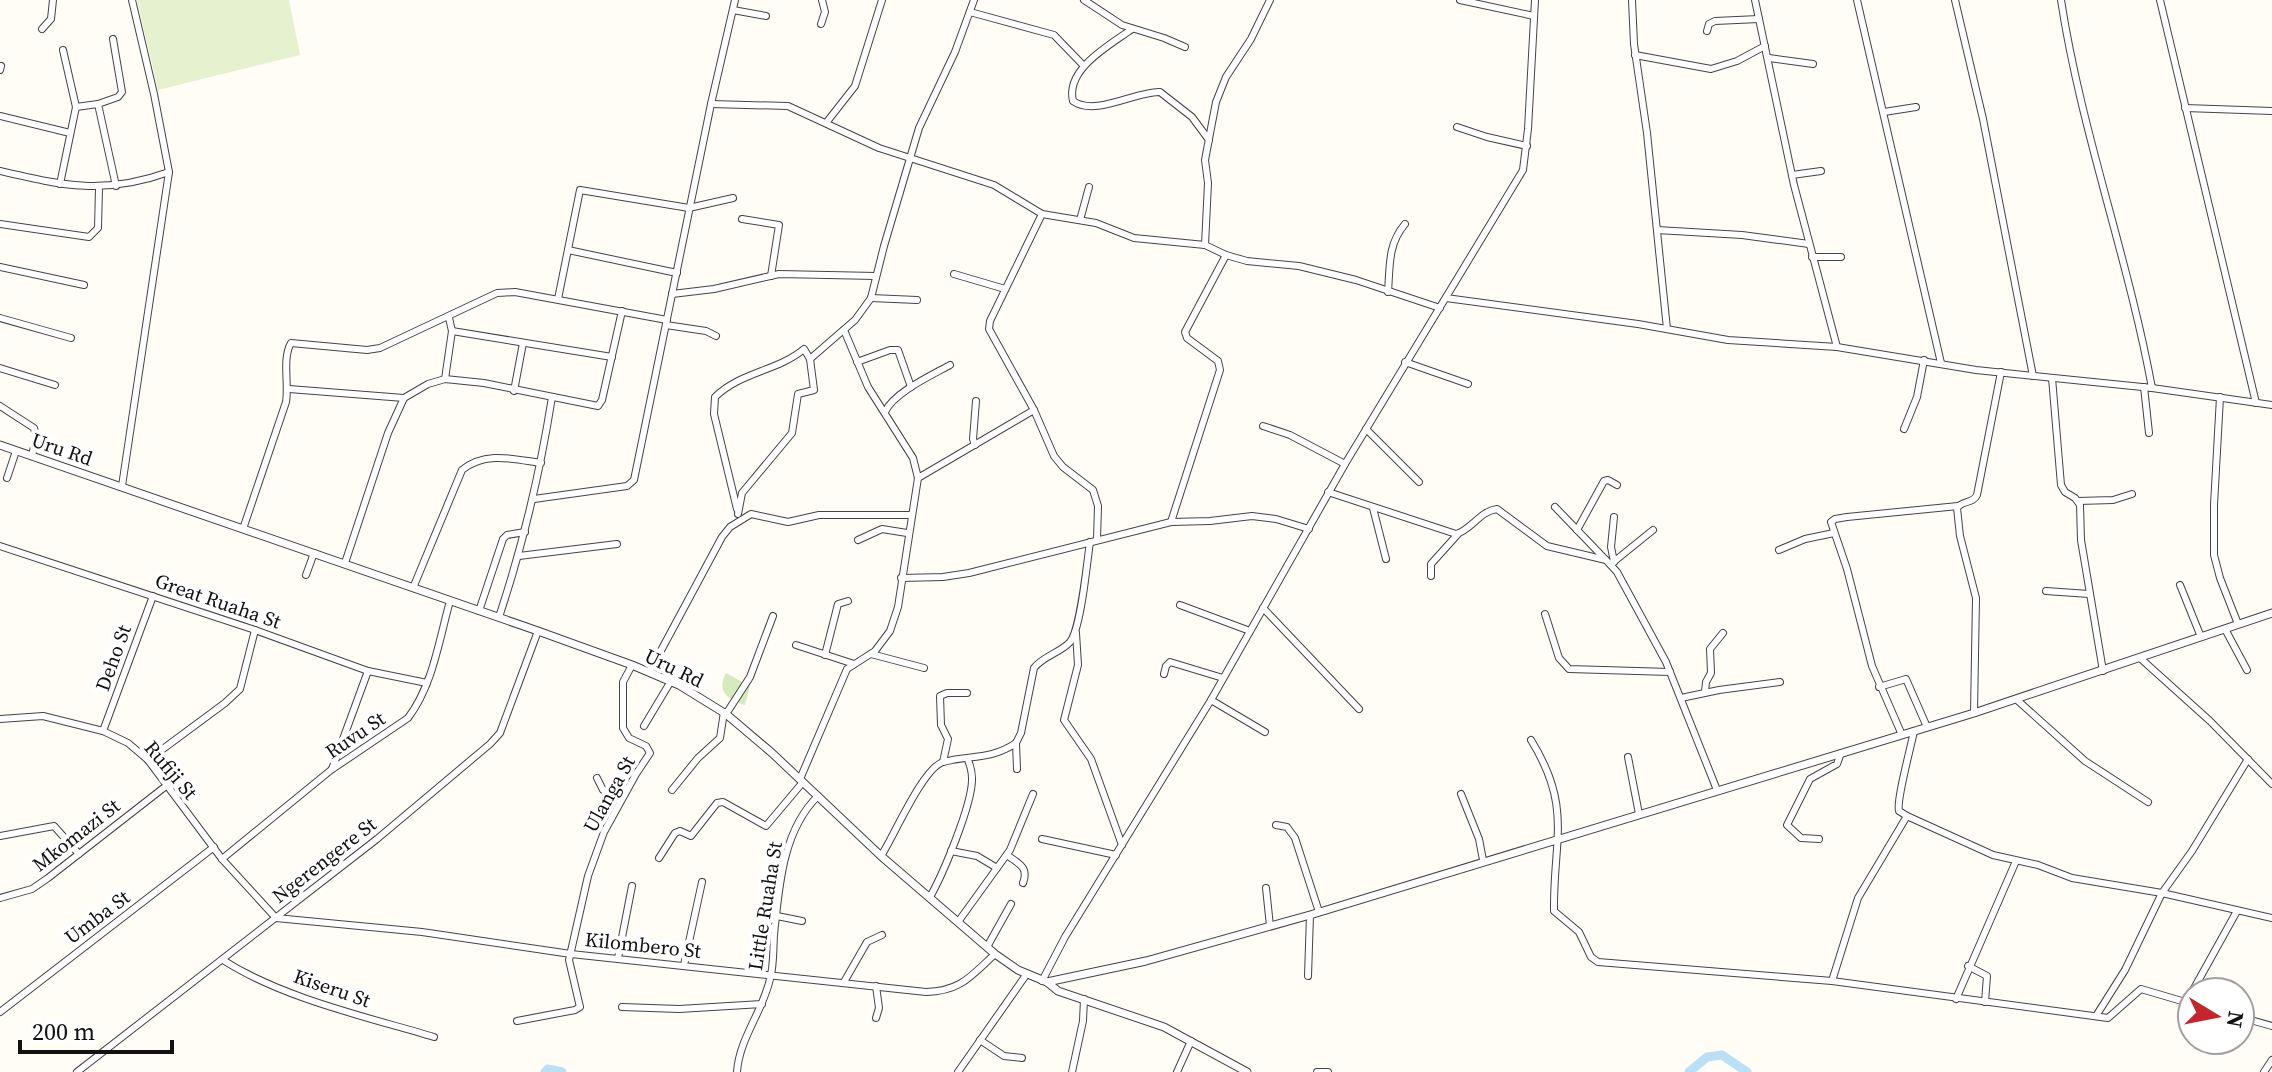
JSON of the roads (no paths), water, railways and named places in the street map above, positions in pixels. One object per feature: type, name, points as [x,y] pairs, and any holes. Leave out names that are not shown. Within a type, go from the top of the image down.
[{"type":"street","points":[[42,29],[51,19],[53,0]]},
{"type":"street","points":[[122,486],[169,172],[132,0]]},
{"type":"street","points":[[534,499],[633,483],[735,0]]},
{"type":"street","points":[[821,24],[825,12],[822,0]]},
{"type":"street","points":[[826,123],[855,86],[882,0]]},
{"type":"street","points":[[810,359],[863,311],[871,298],[919,128],[974,0]]},
{"type":"street","points":[[1084,0],[1132,29],[1155,34],[1185,47]]},
{"type":"street","points":[[1205,245],[1208,183],[1205,160],[1216,102],[1226,77],[1251,39],[1270,0]]},
{"type":"street","points":[[1460,0],[1534,16]]},
{"type":"street","points":[[1044,982],[1065,937],[1211,700],[1328,492],[1523,170],[1535,0]]},
{"type":"street","points":[[1632,0],[1635,55],[1647,133],[1667,329]]},
{"type":"street","points":[[1755,0],[1792,175],[1837,347]]},
{"type":"street","points":[[1857,0],[1941,363]]},
{"type":"street","points":[[1955,0],[1983,119],[2033,376]]},
{"type":"street","points":[[2061,0],[2073,67],[2108,198],[2152,388]]},
{"type":"street","points":[[2160,0],[2256,403]]},
{"type":"street","points":[[733,10],[766,16]]},
{"type":"street","points":[[970,12],[1054,35],[1083,65]]},
{"type":"street","points":[[1707,31],[1709,24],[1715,21],[1759,19]]},
{"type":"street","points":[[1132,29],[1083,65],[1071,96],[1076,104],[1095,105],[1160,92],[1192,117],[1209,140]]},
{"type":"street","points":[[76,107],[98,104],[118,97],[122,92],[113,39]]},
{"type":"street","points":[[1635,55],[1697,69],[1711,69],[1737,61],[1765,46]]},
{"type":"street","points":[[60,184],[76,107],[63,50]]},
{"type":"street","points":[[1769,58],[1813,64]]},
{"type":"street","points":[[98,104],[116,186]]},
{"type":"street","points":[[711,104],[781,105],[801,111],[879,148],[994,185],[1042,214],[1104,225],[1134,238],[1205,245],[1247,261],[1299,266],[1440,308]]},
{"type":"street","points":[[1884,112],[1916,107]]},
{"type":"street","points":[[2185,108],[2272,111]]},
{"type":"street","points":[[0,116],[70,133]]},
{"type":"street","points":[[1457,127],[1527,146]]},
{"type":"street","points":[[0,171],[60,184],[99,188],[169,172]]},
{"type":"street","points":[[1792,175],[1821,171]]},
{"type":"street","points":[[1080,220],[1089,187]]},
{"type":"street","points":[[0,224],[93,236],[99,223],[99,188]]},
{"type":"street","points":[[558,299],[580,190],[689,208],[733,198]]},
{"type":"street","points":[[1042,214],[989,329],[1034,410],[1058,462],[1093,490],[1098,506],[1076,633],[1078,665],[1064,720],[1091,759],[1122,845]]},
{"type":"street","points":[[742,219],[779,225],[771,276]]},
{"type":"street","points":[[1388,292],[1390,250],[1405,224]]},
{"type":"street","points":[[1657,230],[1742,235],[1809,244]]},
{"type":"street","points":[[568,250],[677,273]]},
{"type":"street","points":[[1171,522],[1220,370],[1218,361],[1187,338],[1185,332],[1226,255]]},
{"type":"street","points":[[1812,257],[1841,257]]},
{"type":"street","points":[[0,267],[84,285]]},
{"type":"street","points":[[672,294],[714,289],[771,276],[859,273],[876,276]]},
{"type":"street","points":[[954,274],[1005,289]]},
{"type":"street","points":[[243,529],[289,389],[287,352],[291,343],[367,350],[380,348],[497,293],[515,292],[622,311],[716,336]]},
{"type":"street","points":[[871,298],[917,300]]},
{"type":"street","points":[[1446,298],[1743,342],[1837,347],[2001,372],[2272,405]]},
{"type":"street","points":[[289,389],[404,398],[428,384],[445,379],[484,383],[598,406],[602,400],[622,311]]},
{"type":"street","points":[[0,318],[71,338]]},
{"type":"street","points":[[445,379],[452,331],[449,318]]},
{"type":"street","points":[[659,858],[675,833],[680,831],[691,836],[720,802],[759,825],[768,826],[802,781],[846,671],[871,654],[890,631],[898,607],[907,533],[918,478],[913,458],[868,387],[844,330]]},
{"type":"street","points":[[452,331],[612,357]]},
{"type":"street","points":[[514,391],[523,343]]},
{"type":"street","points":[[650,671],[722,537],[738,517],[742,493],[792,433],[798,394],[814,390],[810,359],[804,349],[786,361],[726,388],[714,401],[714,414],[738,517]]},
{"type":"street","points":[[857,362],[898,350],[911,387]]},
{"type":"street","points":[[1904,429],[1917,397],[1924,360]]},
{"type":"street","points":[[1405,362],[1468,384]]},
{"type":"street","points":[[885,412],[911,387],[950,365]]},
{"type":"street","points":[[0,368],[55,385]]},
{"type":"street","points":[[1902,735],[1879,687],[1831,522],[1835,519],[1958,506],[1974,500],[2001,372]]},
{"type":"street","points":[[2052,378],[2061,485],[2065,492],[2078,501],[2113,500],[2132,494]]},
{"type":"street","points":[[2144,387],[2149,433]]},
{"type":"street","points":[[499,617],[534,499],[552,397]]},
{"type":"street","points":[[2220,397],[2214,555],[2238,624]]},
{"type":"street","points":[[345,563],[388,433],[404,398]]},
{"type":"street","points":[[975,445],[976,401]]},
{"type":"street","points":[[0,406],[34,428],[36,437],[32,456]]},
{"type":"street","points":[[918,478],[1034,410]]},
{"type":"street","points":[[1263,426],[1298,439],[1345,464]]},
{"type":"street","points":[[1366,429],[1419,482]]},
{"type":"street","name":"Uru Rd","points":[[0,445],[499,617],[671,681],[725,713],[881,856],[995,954],[1026,975],[1058,991],[1164,1027],[1247,1072]]},
{"type":"street","points":[[7,478],[16,451]]},
{"type":"street","points":[[413,588],[462,470],[487,457],[541,463]]},
{"type":"street","points":[[1577,530],[1604,481],[1617,485]]},
{"type":"street","points":[[1328,492],[1446,533],[1458,534]]},
{"type":"street","points":[[2078,501],[2080,533],[2103,671]]},
{"type":"street","points":[[1958,506],[1960,536],[1976,598],[1974,713]]},
{"type":"street","points":[[1555,507],[1610,562],[1645,622],[1670,672],[1717,790]]},
{"type":"street","points":[[1373,508],[1386,559]]},
{"type":"street","points":[[1431,576],[1431,564],[1458,534],[1486,513],[1497,509],[1547,546],[1610,562]]},
{"type":"street","points":[[738,517],[755,514],[788,522],[819,515],[911,515]]},
{"type":"street","points":[[901,578],[969,573],[1171,522],[1261,516],[1309,529]]},
{"type":"street","points":[[1610,562],[1614,517]]},
{"type":"street","points":[[858,540],[882,529],[907,533]]},
{"type":"street","points":[[1610,562],[1653,530]]},
{"type":"street","points":[[479,611],[503,539],[507,535],[525,532]]},
{"type":"street","points":[[1779,550],[1805,539],[1834,533]]},
{"type":"street","points":[[519,556],[617,544]]},
{"type":"street","name":"Great Ruaha St","points":[[0,546],[255,630],[368,671],[427,683]]},
{"type":"street","points":[[306,575],[314,553]]},
{"type":"street","points":[[2180,585],[2201,637]]},
{"type":"street","points":[[2046,591],[2089,594]]},
{"type":"street","name":"Deho St","points":[[103,731],[153,596]]},
{"type":"street","name":"Ruvu St","points":[[222,859],[331,770],[408,718],[417,707],[427,683],[450,601]]},
{"type":"street","points":[[825,655],[839,602],[848,601]]},
{"type":"street","points":[[1180,605],[1250,631]]},
{"type":"street","points":[[1263,608],[1359,709]]},
{"type":"street","points":[[1044,982],[1133,965],[1310,915],[1974,713],[2272,613]]},
{"type":"street","points":[[1545,614],[1559,658],[1569,669],[1670,672]]},
{"type":"street","points":[[672,790],[692,764],[720,738],[725,713],[750,677],[773,616]]},
{"type":"street","points":[[2225,629],[2247,670]]},
{"type":"street","points":[[148,760],[240,689],[255,630]]},
{"type":"street","name":"Ngerengere St","points":[[77,1072],[377,839],[490,744],[500,733],[538,631]]},
{"type":"street","points":[[1017,769],[1016,743],[1021,733],[1034,668],[1064,648],[1076,633]]},
{"type":"street","points":[[1705,692],[1711,673],[1710,649],[1723,633]]},
{"type":"street","points":[[796,645],[854,664]]},
{"type":"street","points":[[871,654],[924,668]]},
{"type":"street","points":[[2140,658],[2194,706],[2272,784]]},
{"type":"street","points":[[1164,674],[1170,662],[1223,678]]},
{"type":"street","name":"Ulanga St","points":[[517,1021],[579,1008],[570,964],[588,876],[601,840],[621,800],[650,753],[646,746],[629,738],[623,728],[623,682],[632,665]]},
{"type":"street","points":[[331,770],[368,671]]},
{"type":"street","points":[[1879,687],[1906,679],[1927,727]]},
{"type":"street","points":[[644,726],[671,681]]},
{"type":"street","points":[[1681,698],[1780,682]]},
{"type":"street","points":[[943,762],[948,739],[941,725],[940,696],[967,693]]},
{"type":"street","points":[[2016,699],[2085,761],[2148,802]]},
{"type":"street","points":[[1211,700],[1265,732]]},
{"type":"street","name":"Rufiji St","points":[[0,719],[43,716],[103,731],[128,743],[148,760],[222,859],[276,918]]},
{"type":"street","points":[[1914,731],[1909,762],[1897,801],[1899,811],[1907,816],[1993,855],[2072,878],[2162,893],[2272,918]]},
{"type":"street","points":[[1531,740],[1543,759],[1554,790],[1560,838],[1554,911],[1579,932],[1594,960],[1676,970],[1832,981],[2096,1016],[2112,1016],[2141,989],[2176,999]]},
{"type":"street","points":[[881,856],[926,776],[943,762],[968,760],[1003,751],[1016,743]]},
{"type":"street","points":[[1819,839],[1797,836],[1787,825],[1810,779],[1837,764],[1841,753]]},
{"type":"street","points":[[1628,757],[1639,814]]},
{"type":"street","points":[[2096,1016],[2125,970],[2162,893],[2192,851],[2248,759]]},
{"type":"street","points":[[930,897],[951,851],[972,781],[968,760]]},
{"type":"street","points":[[597,778],[603,790],[621,800]]},
{"type":"street","name":"Mkomazi St","points":[[0,898],[32,889],[166,786]]},
{"type":"street","points":[[958,922],[1007,855],[1033,794]]},
{"type":"street","points":[[1461,794],[1479,839],[1483,860]]},
{"type":"street","name":"Little Ruaha St","points":[[737,1072],[746,1038],[772,975],[784,864],[793,831],[804,810],[818,796]]},
{"type":"street","points":[[1832,981],[1858,898],[1907,816]]},
{"type":"street","points":[[1276,825],[1287,827],[1295,838],[1319,912]]},
{"type":"street","points":[[0,836],[54,826],[79,854]]},
{"type":"street","points":[[1042,839],[1116,855]]},
{"type":"street","name":"Umba St","points":[[0,1012],[214,847]]},
{"type":"street","points":[[951,851],[977,856],[997,868]]},
{"type":"street","points":[[1007,855],[1024,868],[1023,883]]},
{"type":"street","points":[[1956,999],[2016,861]]},
{"type":"street","points":[[684,965],[702,882]]},
{"type":"street","points":[[618,958],[632,886]]},
{"type":"street","points":[[1266,888],[1270,926]]},
{"type":"street","points":[[987,947],[1011,904]]},
{"type":"street","points":[[2201,976],[2237,911]]},
{"type":"street","points":[[1308,976],[1310,915]]},
{"type":"street","points":[[777,916],[802,921]]},
{"type":"street","name":"Kilombero St","points":[[276,918],[422,932],[571,954],[926,992],[952,989],[964,983],[995,954]]},
{"type":"street","points":[[844,982],[867,942],[882,935]]},
{"type":"street","name":"Kiseru St","points":[[223,960],[244,973],[337,1008],[434,1037]]},
{"type":"street","points":[[1968,966],[1987,976],[1985,1002]]},
{"type":"street","points":[[958,1072],[1026,975]]},
{"type":"street","points":[[876,986],[879,1008],[876,1018]]},
{"type":"street","points":[[1072,1072],[1083,1021],[1084,999]]},
{"type":"street","points":[[622,1007],[679,1009],[762,1004]]},
{"type":"street","points":[[980,1040],[1004,1056],[1022,1058]]},
{"type":"street","points":[[1177,1072],[1191,1041]]},
{"type":"street","points":[[2264,1072],[2272,1060]]},
{"type":"street","points":[[1317,1072],[1328,1072]]},
{"type":"waterway","points":[[1689,1072],[1707,1057],[1722,1055],[1747,1072]]},
{"type":"waterway","points":[[545,1072],[548,1069],[562,1072]]}]
